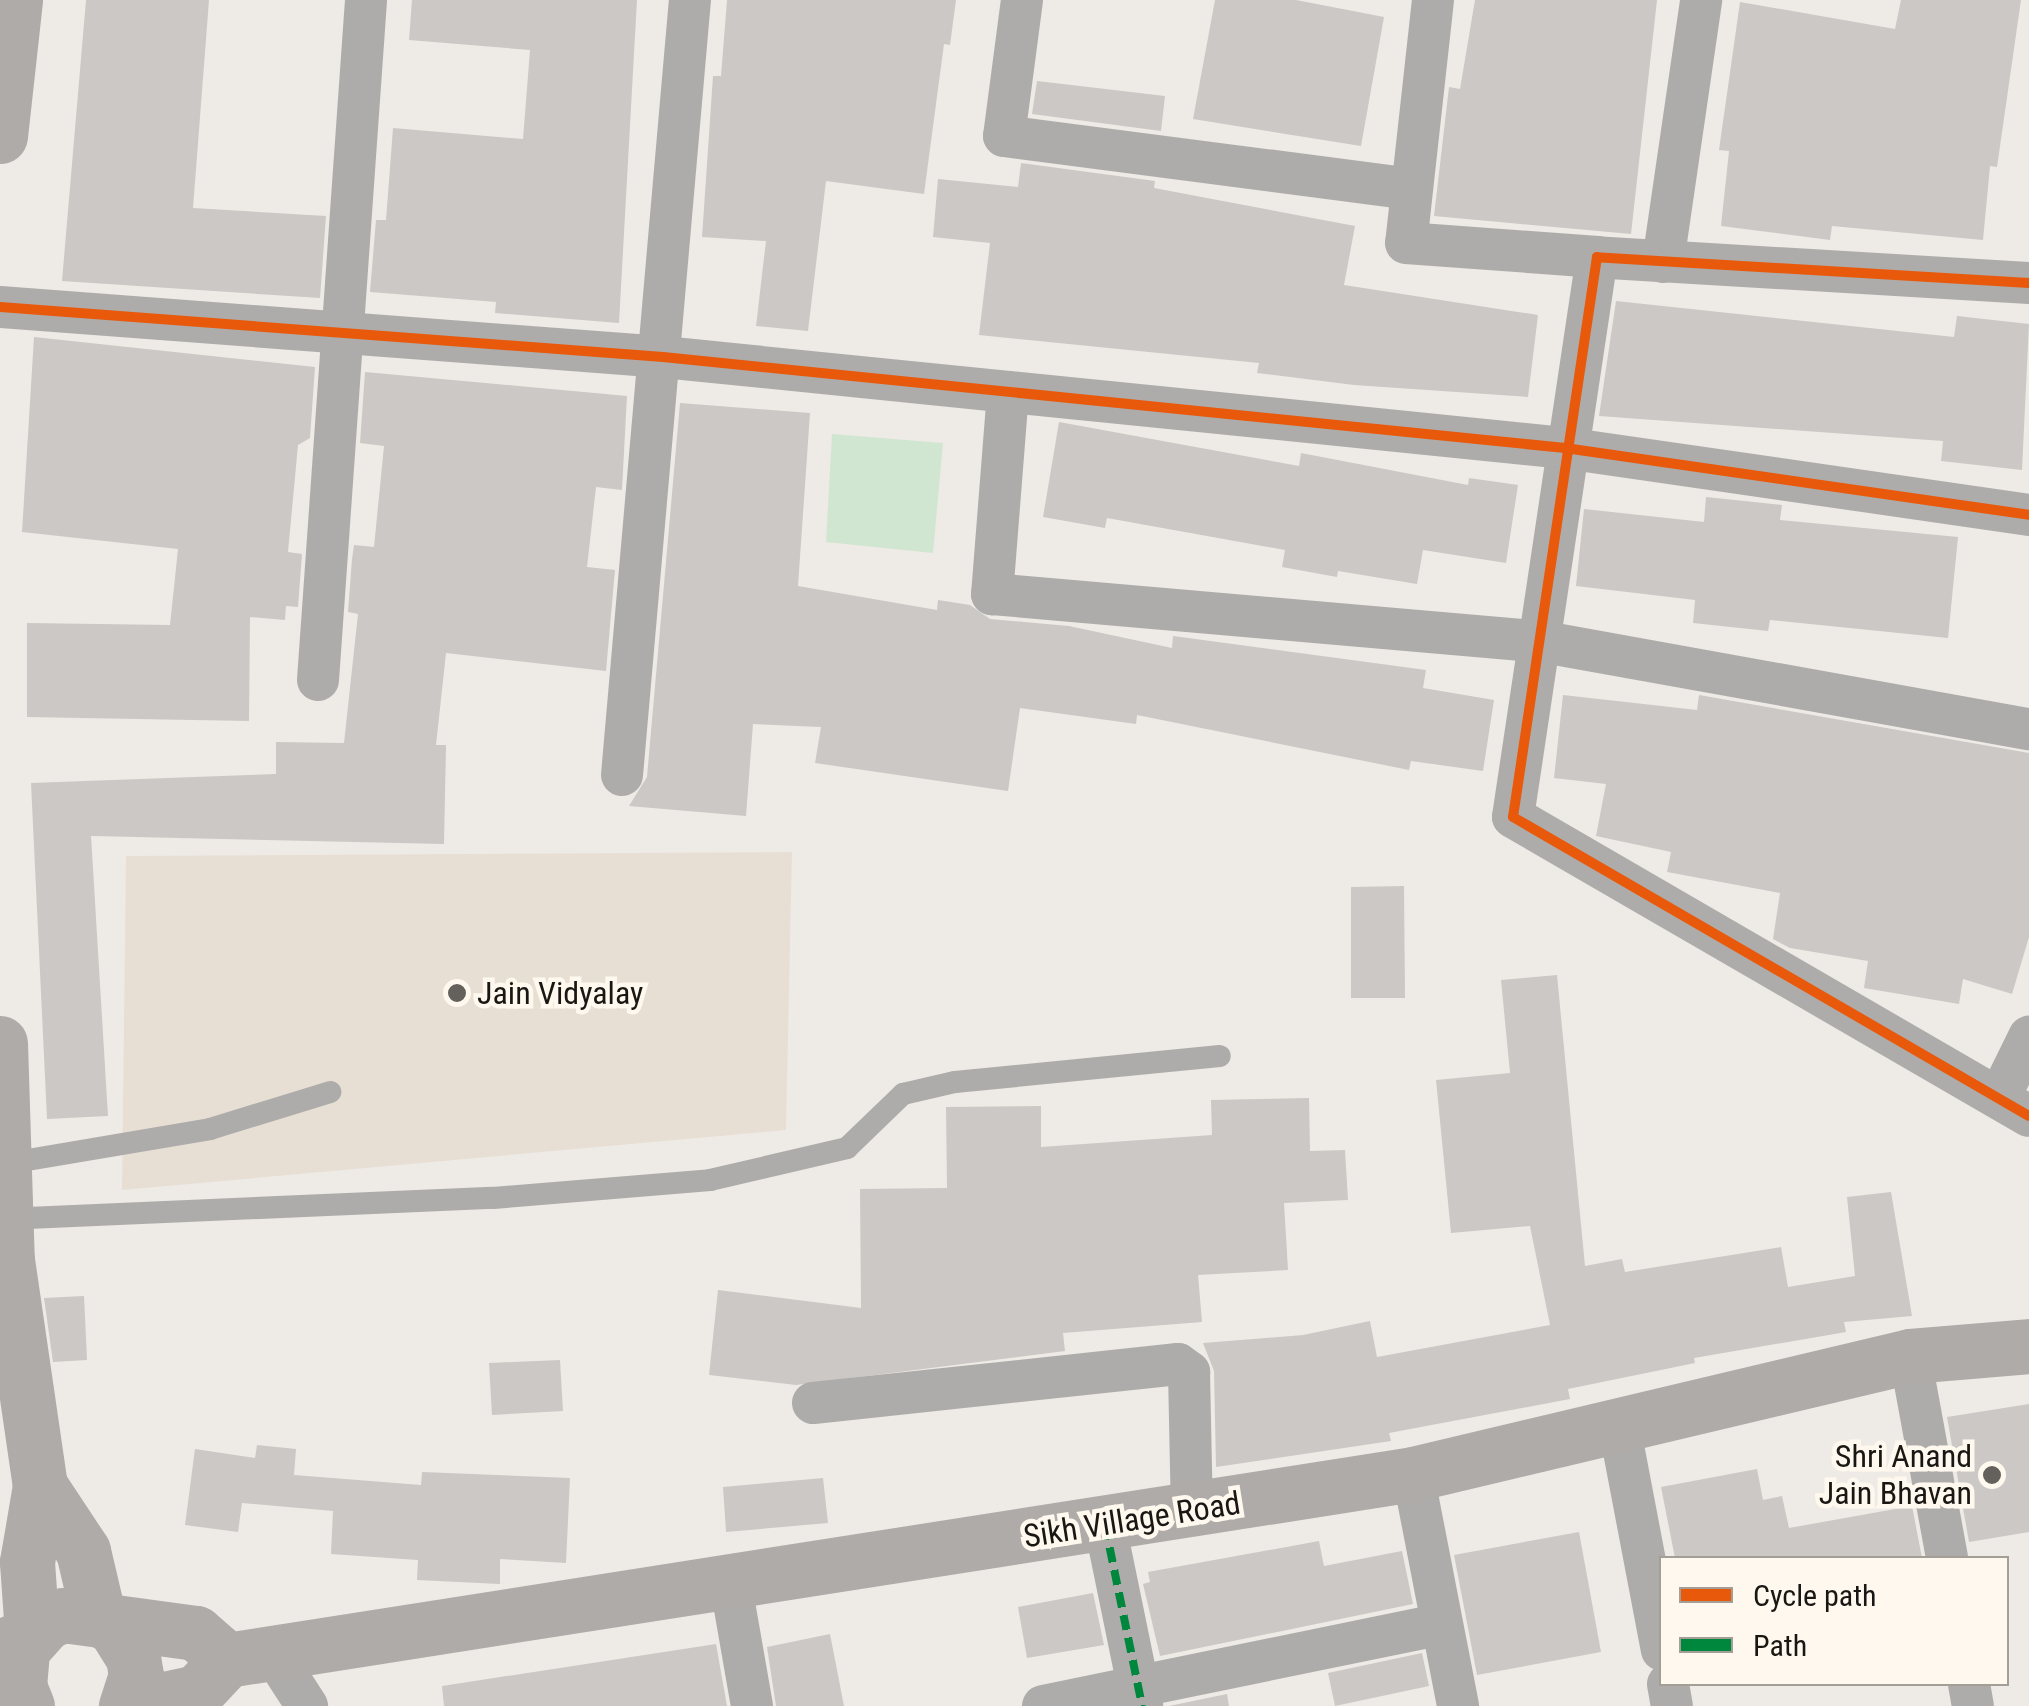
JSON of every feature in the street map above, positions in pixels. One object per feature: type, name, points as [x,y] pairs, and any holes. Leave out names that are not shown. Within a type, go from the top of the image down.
[{"type":"main road","points":[[0,136],[15,0]]},
{"type":"main road","points":[[0,1043],[4,1246],[40,1486],[16,1640],[27,1706]]},
{"type":"main road","name":"Sikh Village Road","points":[[251,1657],[730,1580],[1192,1512],[1413,1474],[1910,1356],[2029,1346]]},
{"type":"main road","points":[[40,1486],[82,1552],[99,1618],[114,1628],[133,1657],[136,1674],[129,1706],[197,1692],[251,1657]]},
{"type":"main road","points":[[16,1640],[63,1615],[196,1633],[251,1657]]},
{"type":"street","points":[[318,680],[366,0]]},
{"type":"street","points":[[622,775],[663,358],[690,0]]},
{"type":"street","points":[[1022,0],[1004,136],[1410,188]]},
{"type":"street","points":[[1433,0],[1406,242],[1663,262],[2029,281]]},
{"type":"street","points":[[1663,262],[1701,0]]},
{"type":"street","points":[[1597,257],[1565,448],[1544,642],[1513,817],[2015,1105],[2029,1037]]},
{"type":"street","points":[[0,307],[345,329],[1565,448],[2029,515]]},
{"type":"street","points":[[1008,392],[992,594],[1544,642],[2029,730]]},
{"type":"street","points":[[1910,1356],[1946,1556]]},
{"type":"street","points":[[812,1403],[1178,1364],[1189,1372],[1192,1512]]},
{"type":"street","points":[[1619,1425],[1659,1634]]},
{"type":"street","points":[[1413,1474],[1458,1706]]},
{"type":"street","points":[[1105,1525],[1140,1696]]},
{"type":"street","points":[[730,1580],[752,1706]]},
{"type":"street","points":[[1043,1706],[1140,1696],[1441,1624]]},
{"type":"street","points":[[251,1657],[307,1706]]},
{"type":"lane","points":[[4,1246],[710,1180],[847,1148],[904,1094],[954,1082],[1220,1056]]},
{"type":"lane","points":[[4,1164],[210,1129],[330,1092]]},
{"type":"shaded area","name":"Jain Vidyalay","points":[[792,852],[786,1130],[122,1190],[126,856]]},
{"type":"green space","points":[[832,434],[943,443],[933,553],[826,542]]},
{"type":"building","points":[[86,0],[209,0],[193,208],[326,216],[320,298],[62,281]]},
{"type":"building","points":[[412,0],[637,0],[619,323],[495,313],[496,302],[370,292],[376,220],[386,220],[393,128],[523,139],[530,50],[409,40]]},
{"type":"building","points":[[727,0],[956,0],[950,45],[944,44],[924,194],[826,181],[808,331],[756,326],[766,241],[702,237],[713,76],[721,76]]},
{"type":"building","points":[[1215,0],[1296,0],[1384,17],[1361,146],[1193,119]]},
{"type":"building","points":[[1475,0],[1657,0],[1631,234],[1434,216],[1449,87],[1460,89]]},
{"type":"building","points":[[1901,0],[2021,0],[1997,167],[1990,166],[1983,240],[1832,226],[1830,240],[1721,226],[1729,151],[1719,150],[1740,2],[1895,29]]},
{"type":"building","points":[[1037,81],[1165,96],[1161,131],[1032,114]]},
{"type":"building","points":[[1021,163],[1155,181],[1154,188],[1355,226],[1344,285],[1538,315],[1528,397],[1354,385],[1257,373],[1259,363],[979,335],[990,243],[933,237],[938,179],[1018,187]]},
{"type":"building","points":[[1616,301],[1954,337],[1957,316],[2029,324],[2022,470],[1941,461],[1943,441],[1599,416]]},
{"type":"building","points":[[34,337],[315,367],[310,438],[298,445],[288,552],[302,554],[298,607],[286,606],[285,620],[250,617],[249,721],[27,717],[27,623],[170,625],[178,549],[22,532]]},
{"type":"building","points":[[365,372],[627,396],[622,490],[596,487],[587,567],[615,570],[606,671],[446,653],[436,745],[446,745],[444,844],[91,836],[108,1116],[47,1119],[31,783],[276,774],[276,742],[344,743],[358,614],[348,612],[352,559],[354,545],[374,547],[384,446],[360,443]]},
{"type":"building","points":[[680,403],[810,413],[798,586],[937,610],[938,600],[970,605],[990,619],[1069,626],[1172,648],[1173,636],[1426,670],[1423,688],[1494,700],[1483,771],[1411,761],[1409,770],[1137,715],[1136,724],[1020,708],[1008,791],[815,763],[821,727],[753,724],[746,816],[629,806],[647,777]]},
{"type":"building","points":[[1059,422],[1299,466],[1301,453],[1468,485],[1469,478],[1518,485],[1506,563],[1423,550],[1417,584],[1338,571],[1337,577],[1282,567],[1285,550],[1107,518],[1105,528],[1043,517]]},
{"type":"building","points":[[1706,497],[1782,505],[1780,520],[1958,537],[1948,638],[1770,620],[1768,631],[1693,623],[1695,600],[1576,586],[1584,509],[1704,522]]},
{"type":"building","points":[[1563,695],[1697,710],[1699,695],[2029,753],[2029,937],[2012,994],[1963,979],[1959,1004],[1864,988],[1868,961],[1790,948],[1773,939],[1780,893],[1667,872],[1671,852],[1596,836],[1606,784],[1554,778]]},
{"type":"building","points":[[1404,886],[1405,998],[1351,998],[1351,887]]},
{"type":"building","points":[[1557,975],[1585,1266],[1622,1259],[1625,1272],[1781,1247],[1788,1287],[1855,1276],[1847,1197],[1891,1192],[1912,1316],[1844,1322],[1846,1332],[1694,1358],[1695,1363],[1568,1389],[1570,1399],[1389,1433],[1391,1441],[1216,1467],[1214,1371],[1203,1343],[1303,1335],[1370,1321],[1377,1357],[1550,1325],[1530,1226],[1451,1233],[1436,1080],[1510,1073],[1501,980]]},
{"type":"building","points":[[1309,1098],[1310,1151],[1345,1150],[1348,1200],[1284,1203],[1288,1270],[1198,1275],[1202,1322],[1063,1333],[1065,1351],[796,1385],[709,1375],[718,1290],[861,1308],[860,1189],[947,1188],[946,1107],[1041,1106],[1041,1147],[1212,1135],[1211,1100]]},
{"type":"building","points":[[84,1296],[87,1360],[53,1362],[44,1298]]},
{"type":"building","points":[[560,1360],[563,1411],[492,1415],[489,1363]]},
{"type":"building","name":"Shri Anand Jain Bhavan","points":[[2029,1404],[2029,1532],[1969,1542],[1947,1417]]},
{"type":"building","points":[[257,1445],[296,1449],[294,1475],[421,1485],[422,1472],[570,1478],[566,1563],[500,1559],[500,1584],[417,1580],[418,1560],[331,1554],[333,1511],[242,1503],[238,1532],[185,1525],[195,1449],[255,1458]]},
{"type":"building","points":[[1757,1469],[1763,1500],[1782,1496],[1789,1528],[1912,1506],[1922,1556],[1675,1556],[1661,1487]]},
{"type":"building","points":[[823,1478],[828,1523],[726,1532],[723,1487]]},
{"type":"building","points":[[1579,1532],[1601,1652],[1477,1675],[1454,1555]]},
{"type":"building","points":[[1319,1541],[1324,1566],[1402,1551],[1413,1604],[1160,1656],[1143,1584],[1150,1582],[1148,1572]]},
{"type":"building","points":[[1093,1593],[1104,1645],[1027,1658],[1018,1607]]},
{"type":"building","points":[[830,1634],[844,1706],[776,1706],[767,1647]]},
{"type":"building","points":[[716,1644],[727,1706],[444,1706],[442,1686]]},
{"type":"building","points":[[1422,1653],[1429,1686],[1335,1706],[1328,1673]]},
{"type":"building","points":[[1227,1694],[1229,1706],[1169,1706]]},
{"type":"marked path","points":[[1105,1525],[1142,1706]]},
{"type":"cycle path","points":[[2029,283],[1597,257],[1513,817],[2029,1116]]},
{"type":"cycle path","points":[[0,307],[663,357],[1565,448],[2029,515]]},
{"type":"place","name":"Jain Vidyalay","points":[[457,993]]},
{"type":"place","name":"Shri Anand Jain Bhavan","points":[[1992,1475]]}]
